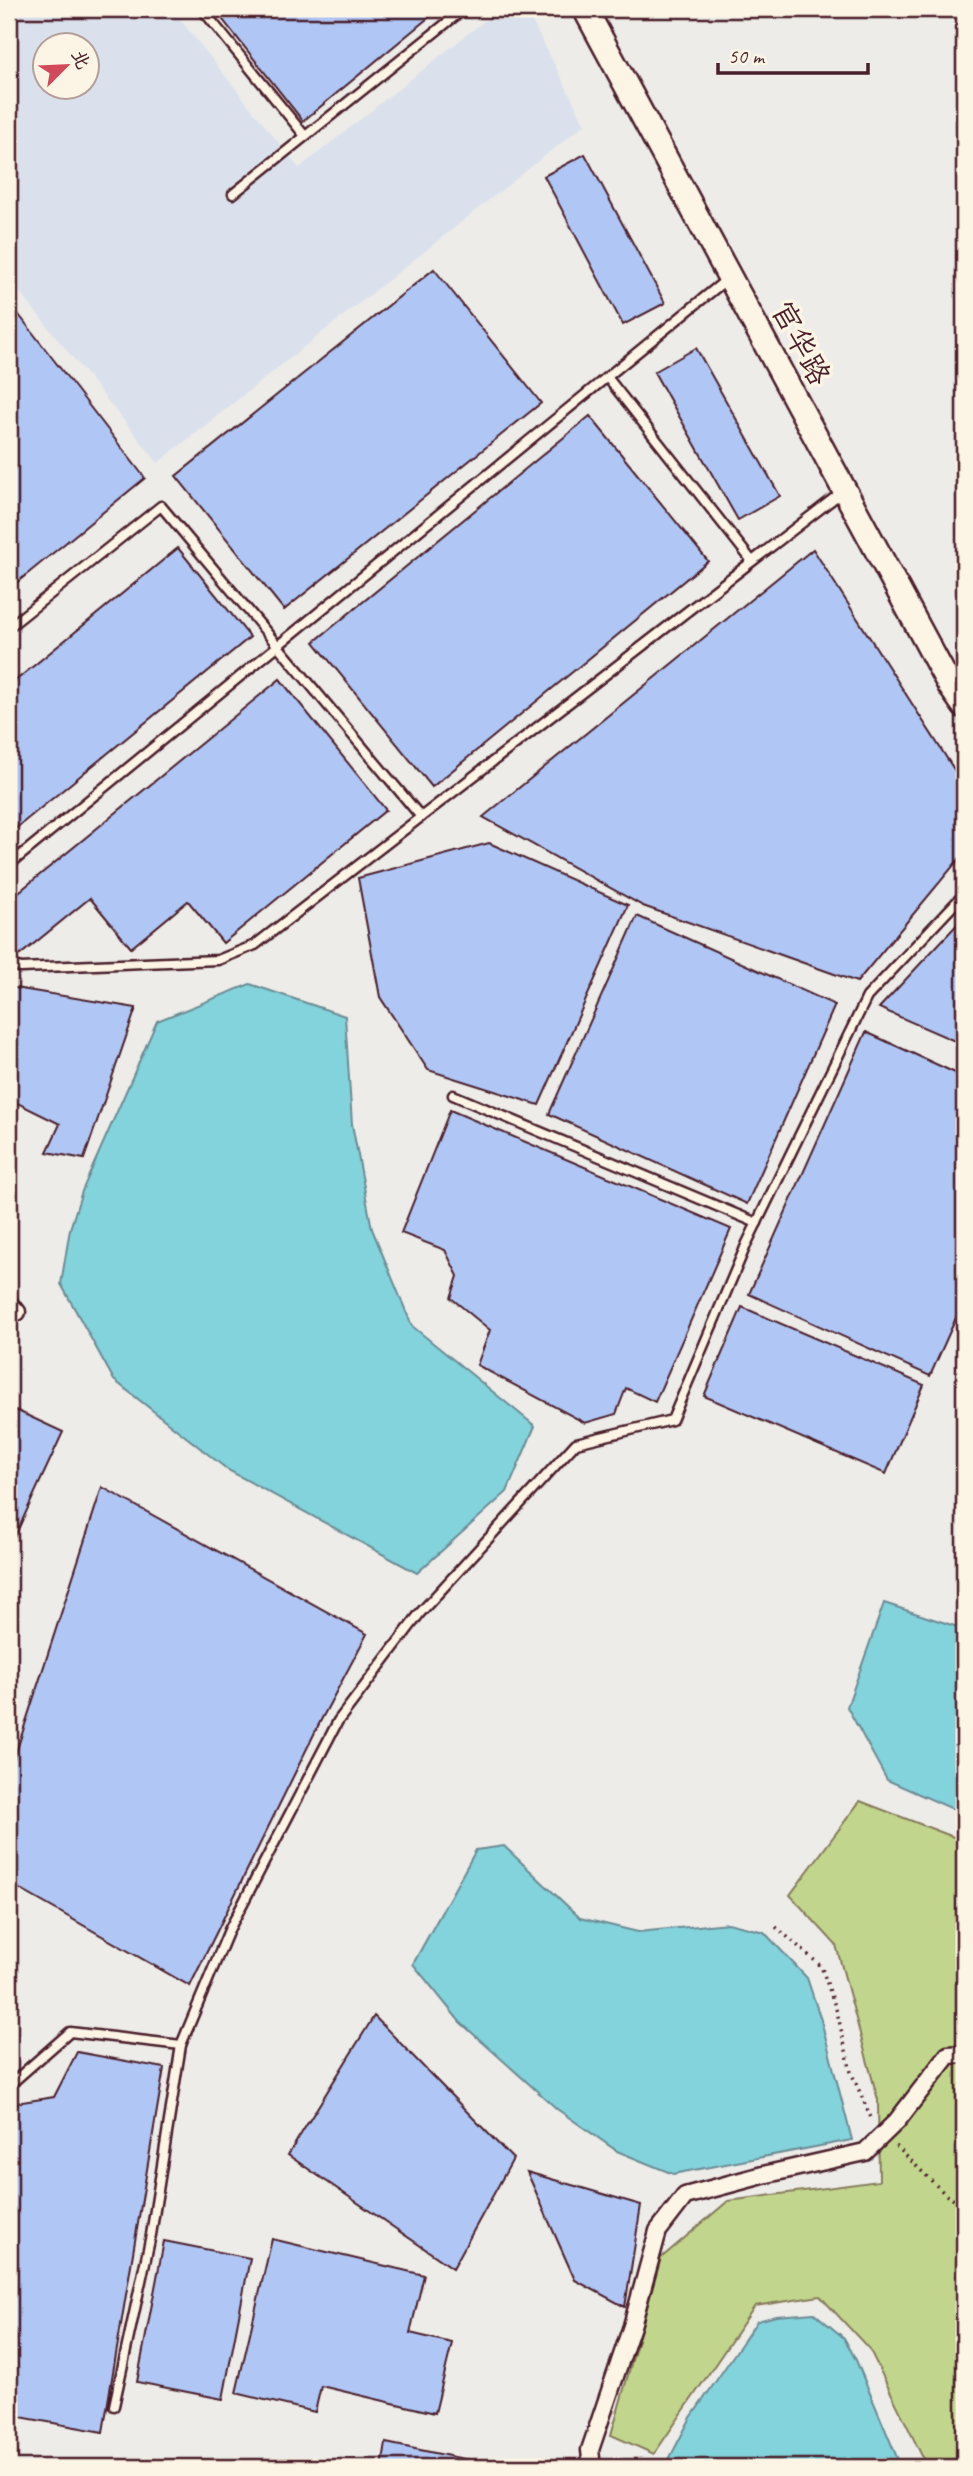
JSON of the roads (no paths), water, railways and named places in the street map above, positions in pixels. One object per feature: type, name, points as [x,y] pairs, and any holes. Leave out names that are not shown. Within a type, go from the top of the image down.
[{"type":"main road","name":"官华路","points":[[585,9],[950,686],[964,706]]},
{"type":"street","points":[[592,2467],[590,2450],[632,2326],[658,2231],[685,2196],[865,2152],[897,2121],[948,2054],[964,2054]]},
{"type":"lane","points":[[202,9],[305,136]]},
{"type":"lane","points":[[233,194],[464,9]]},
{"type":"lane","points":[[9,864],[730,278]]},
{"type":"lane","points":[[607,377],[752,561]]},
{"type":"lane","points":[[9,964],[21,968],[218,960],[255,945],[844,490]]},
{"type":"lane","points":[[9,627],[161,506],[421,817]]},
{"type":"lane","points":[[114,2406],[151,2235],[181,2045],[229,1930],[338,1721],[420,1614],[576,1443],[672,1420],[757,1223],[867,997],[964,894]]},
{"type":"lane","points":[[453,1095],[757,1223]]},
{"type":"lane","points":[[9,2082],[13,2082],[70,2032],[181,2045]]},
{"type":"water","points":[[250,984],[345,1016],[352,1124],[372,1229],[412,1326],[535,1426],[507,1492],[417,1573],[228,1470],[114,1380],[61,1284],[70,1229],[82,1191],[157,1021]]},
{"type":"water","points":[[884,1603],[964,1629],[964,1814],[887,1780],[847,1707]]},
{"type":"water","points":[[504,1846],[580,1918],[638,1932],[728,1923],[764,1932],[807,1978],[821,2020],[852,2140],[673,2174],[617,2151],[557,2109],[460,2022],[413,1964],[476,1850]]},
{"type":"water","points":[[814,2313],[844,2338],[901,2467],[665,2467],[690,2419],[757,2321],[776,2316]]}]
